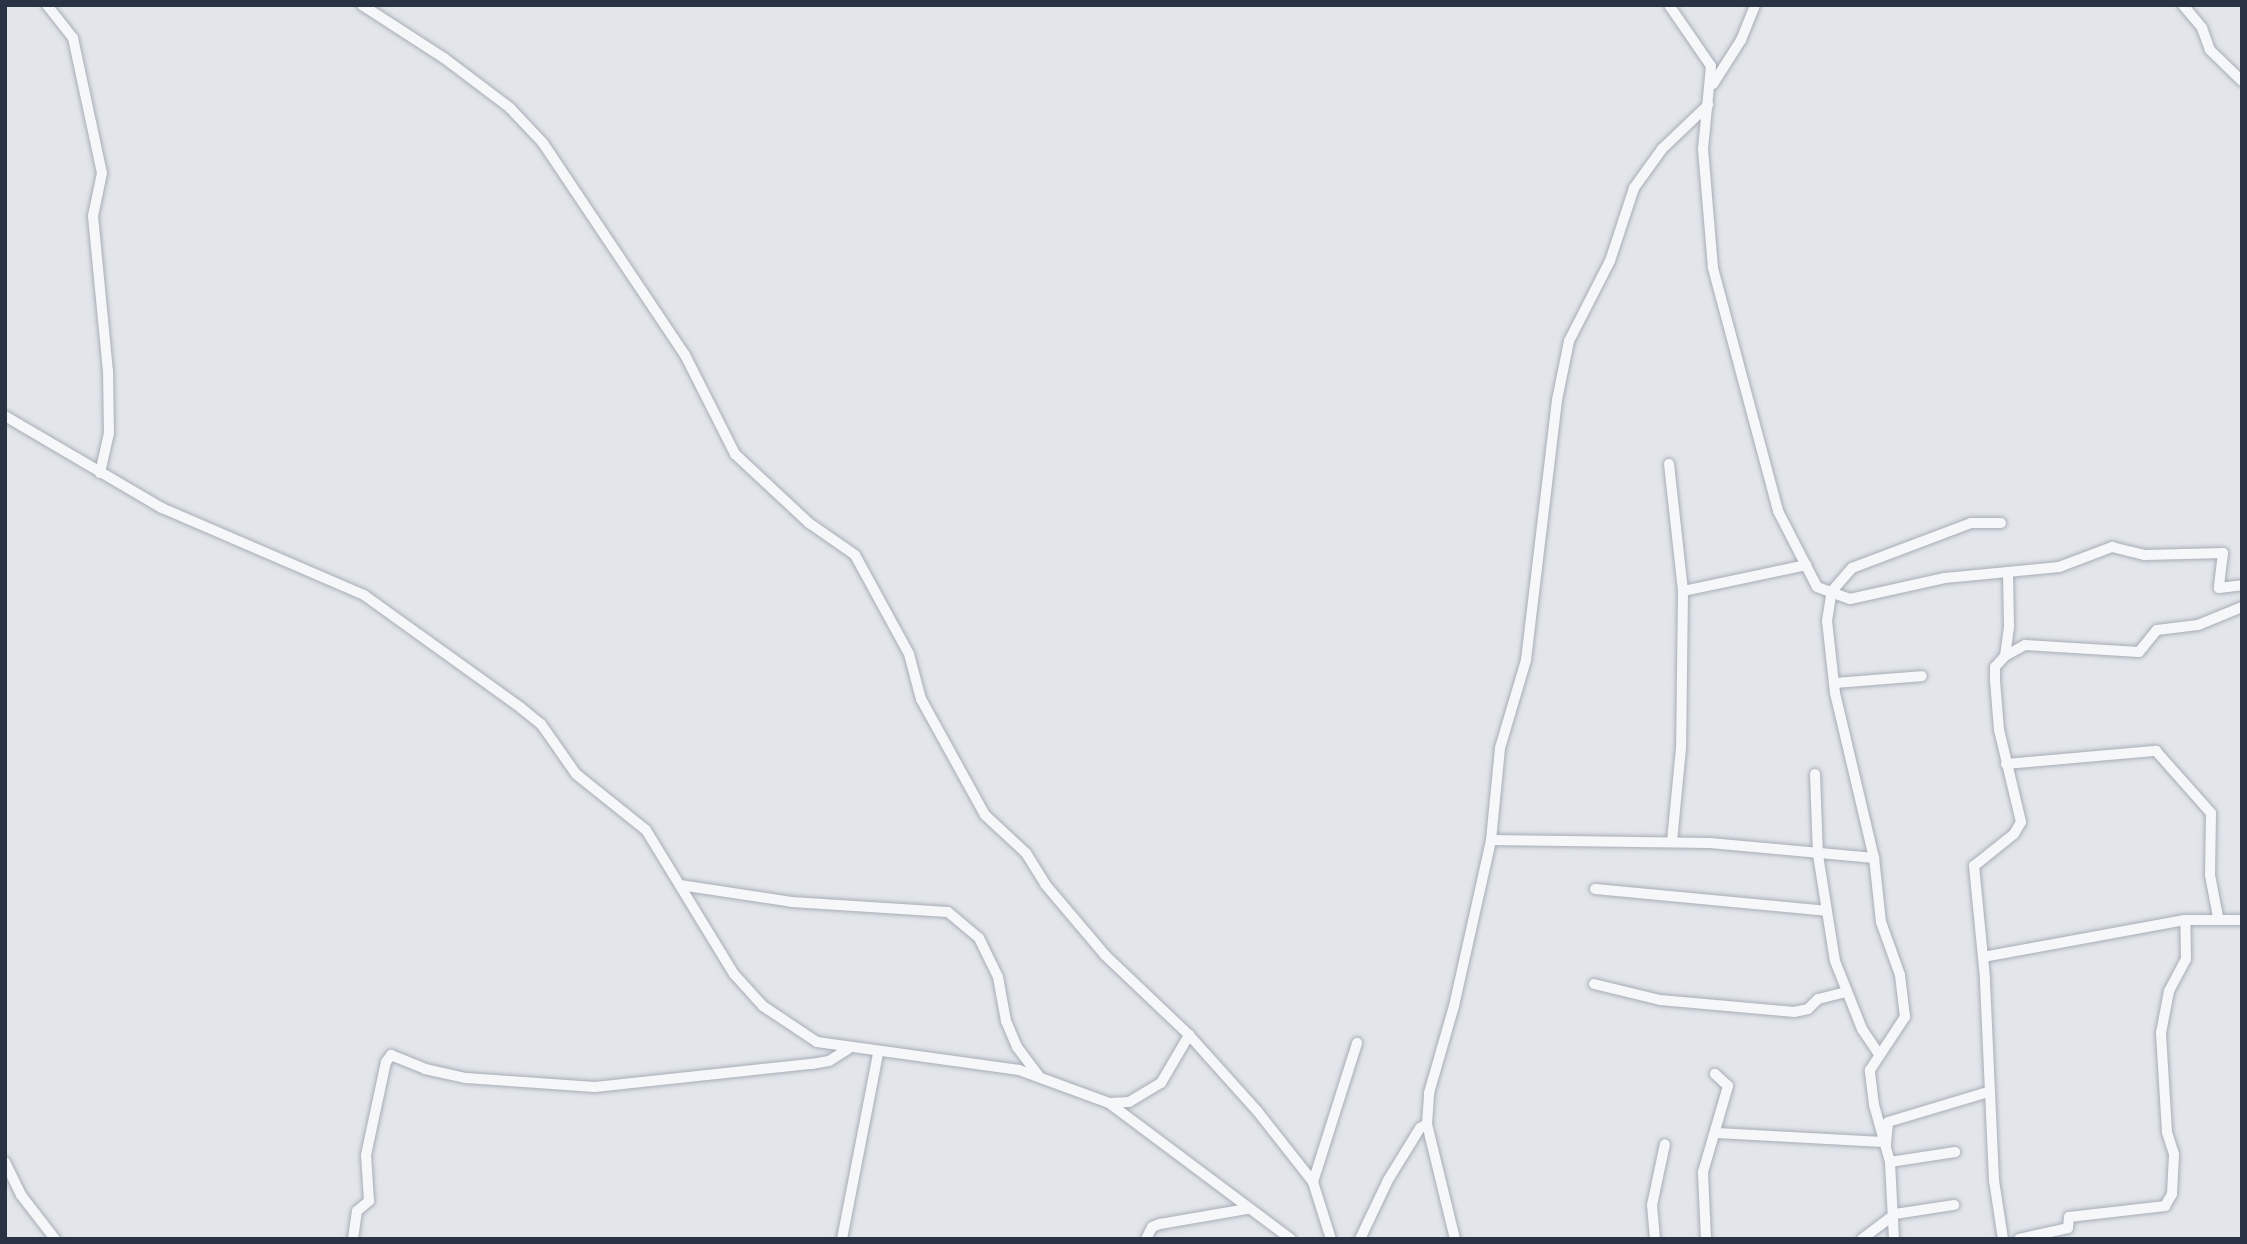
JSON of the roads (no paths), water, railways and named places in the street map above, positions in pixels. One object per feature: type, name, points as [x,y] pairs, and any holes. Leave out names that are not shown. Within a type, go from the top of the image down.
[{"type":"street","points":[[47,5],[72,38],[102,173],[93,216],[108,384],[109,433],[100,474]]},
{"type":"street","points":[[362,5],[444,58],[510,108],[543,142],[685,355],[734,454],[809,523],[855,555],[909,654],[921,699],[985,815],[1026,853],[1045,884],[1105,955],[1189,1035],[1313,1182],[1331,1239]]},
{"type":"street","points":[[1669,5],[1710,62],[1713,84]]},
{"type":"street","points":[[1755,5],[1741,40],[1713,84],[1708,105],[1703,149],[1713,268],[1778,511],[1817,587],[1850,599],[1945,578],[2059,567],[2112,547],[2145,555],[2223,554],[2219,588],[2242,585]]},
{"type":"street","points":[[2183,5],[2203,28],[2210,50],[2242,81]]},
{"type":"street","points":[[1455,1239],[1427,1124],[1429,1093],[1454,1006],[1491,840],[1500,748],[1526,660],[1557,400],[1569,341],[1611,261],[1634,188],[1662,149],[1708,105]]},
{"type":"street","points":[[5,416],[162,508],[364,595],[541,724],[576,774],[646,830],[734,974],[763,1006],[817,1042],[848,1049],[1039,1076],[1109,1103],[1247,1209],[1291,1239]]},
{"type":"street","points":[[1669,464],[1683,591],[1681,748],[1672,842]]},
{"type":"street","points":[[1894,1239],[1895,1214],[1890,1162],[1884,1145],[1870,1070],[1905,1017],[1900,975],[1881,922],[1874,858],[1834,683],[1827,642],[1832,591],[1852,568],[1919,541],[1971,523],[2001,523]]},
{"type":"street","points":[[1683,591],[1806,565]]},
{"type":"street","points":[[2005,656],[2008,572]]},
{"type":"street","points":[[2003,1239],[1988,1091],[1983,957],[1974,866],[2014,834],[2021,822],[2006,764],[1995,667],[2005,656],[2025,645],[2139,652],[2157,630],[2198,625],[2242,607]]},
{"type":"street","points":[[1834,683],[1922,676]]},
{"type":"street","points":[[2006,764],[2156,751],[2211,813],[2210,875],[2218,917]]},
{"type":"street","points":[[1815,775],[1818,855],[1835,961],[1873,1051],[1879,1054]]},
{"type":"street","points":[[1491,840],[1672,842],[1787,847],[1818,855],[1874,858]]},
{"type":"street","points":[[680,885],[792,902],[948,912],[979,938],[998,977],[1006,1021],[1017,1047],[1039,1076]]},
{"type":"street","points":[[1595,889],[1826,911]]},
{"type":"street","points":[[1983,957],[2185,920],[2218,917],[2242,920]]},
{"type":"street","points":[[2019,1239],[2068,1228],[2069,1217],[2165,1206],[2172,1194],[2174,1154],[2167,1132],[2161,1033],[2169,991],[2186,959],[2185,920]]},
{"type":"street","points":[[1594,984],[1660,1000],[1794,1012],[1808,1009],[1818,999],[1847,992]]},
{"type":"street","points":[[1109,1103],[1129,1102],[1161,1083],[1189,1035]]},
{"type":"street","points":[[1313,1182],[1357,1043]]},
{"type":"street","points":[[353,1239],[357,1211],[369,1201],[366,1155],[386,1062],[391,1055],[425,1069],[467,1078],[595,1087],[812,1064],[829,1061],[848,1049]]},
{"type":"street","points":[[842,1239],[878,1053]]},
{"type":"street","points":[[1706,1239],[1703,1172],[1717,1133],[1728,1086],[1715,1074]]},
{"type":"street","points":[[1884,1145],[1888,1122],[1988,1091]]},
{"type":"street","points":[[1360,1239],[1388,1180],[1420,1128],[1427,1124]]},
{"type":"street","points":[[1717,1133],[1884,1145]]},
{"type":"street","points":[[1655,1239],[1652,1205],[1665,1144]]},
{"type":"street","points":[[1890,1162],[1955,1152]]},
{"type":"street","points":[[5,1162],[21,1195],[55,1239]]},
{"type":"street","points":[[1862,1239],[1895,1214],[1954,1205]]},
{"type":"street","points":[[1146,1239],[1152,1227],[1160,1224],[1247,1209]]}]
